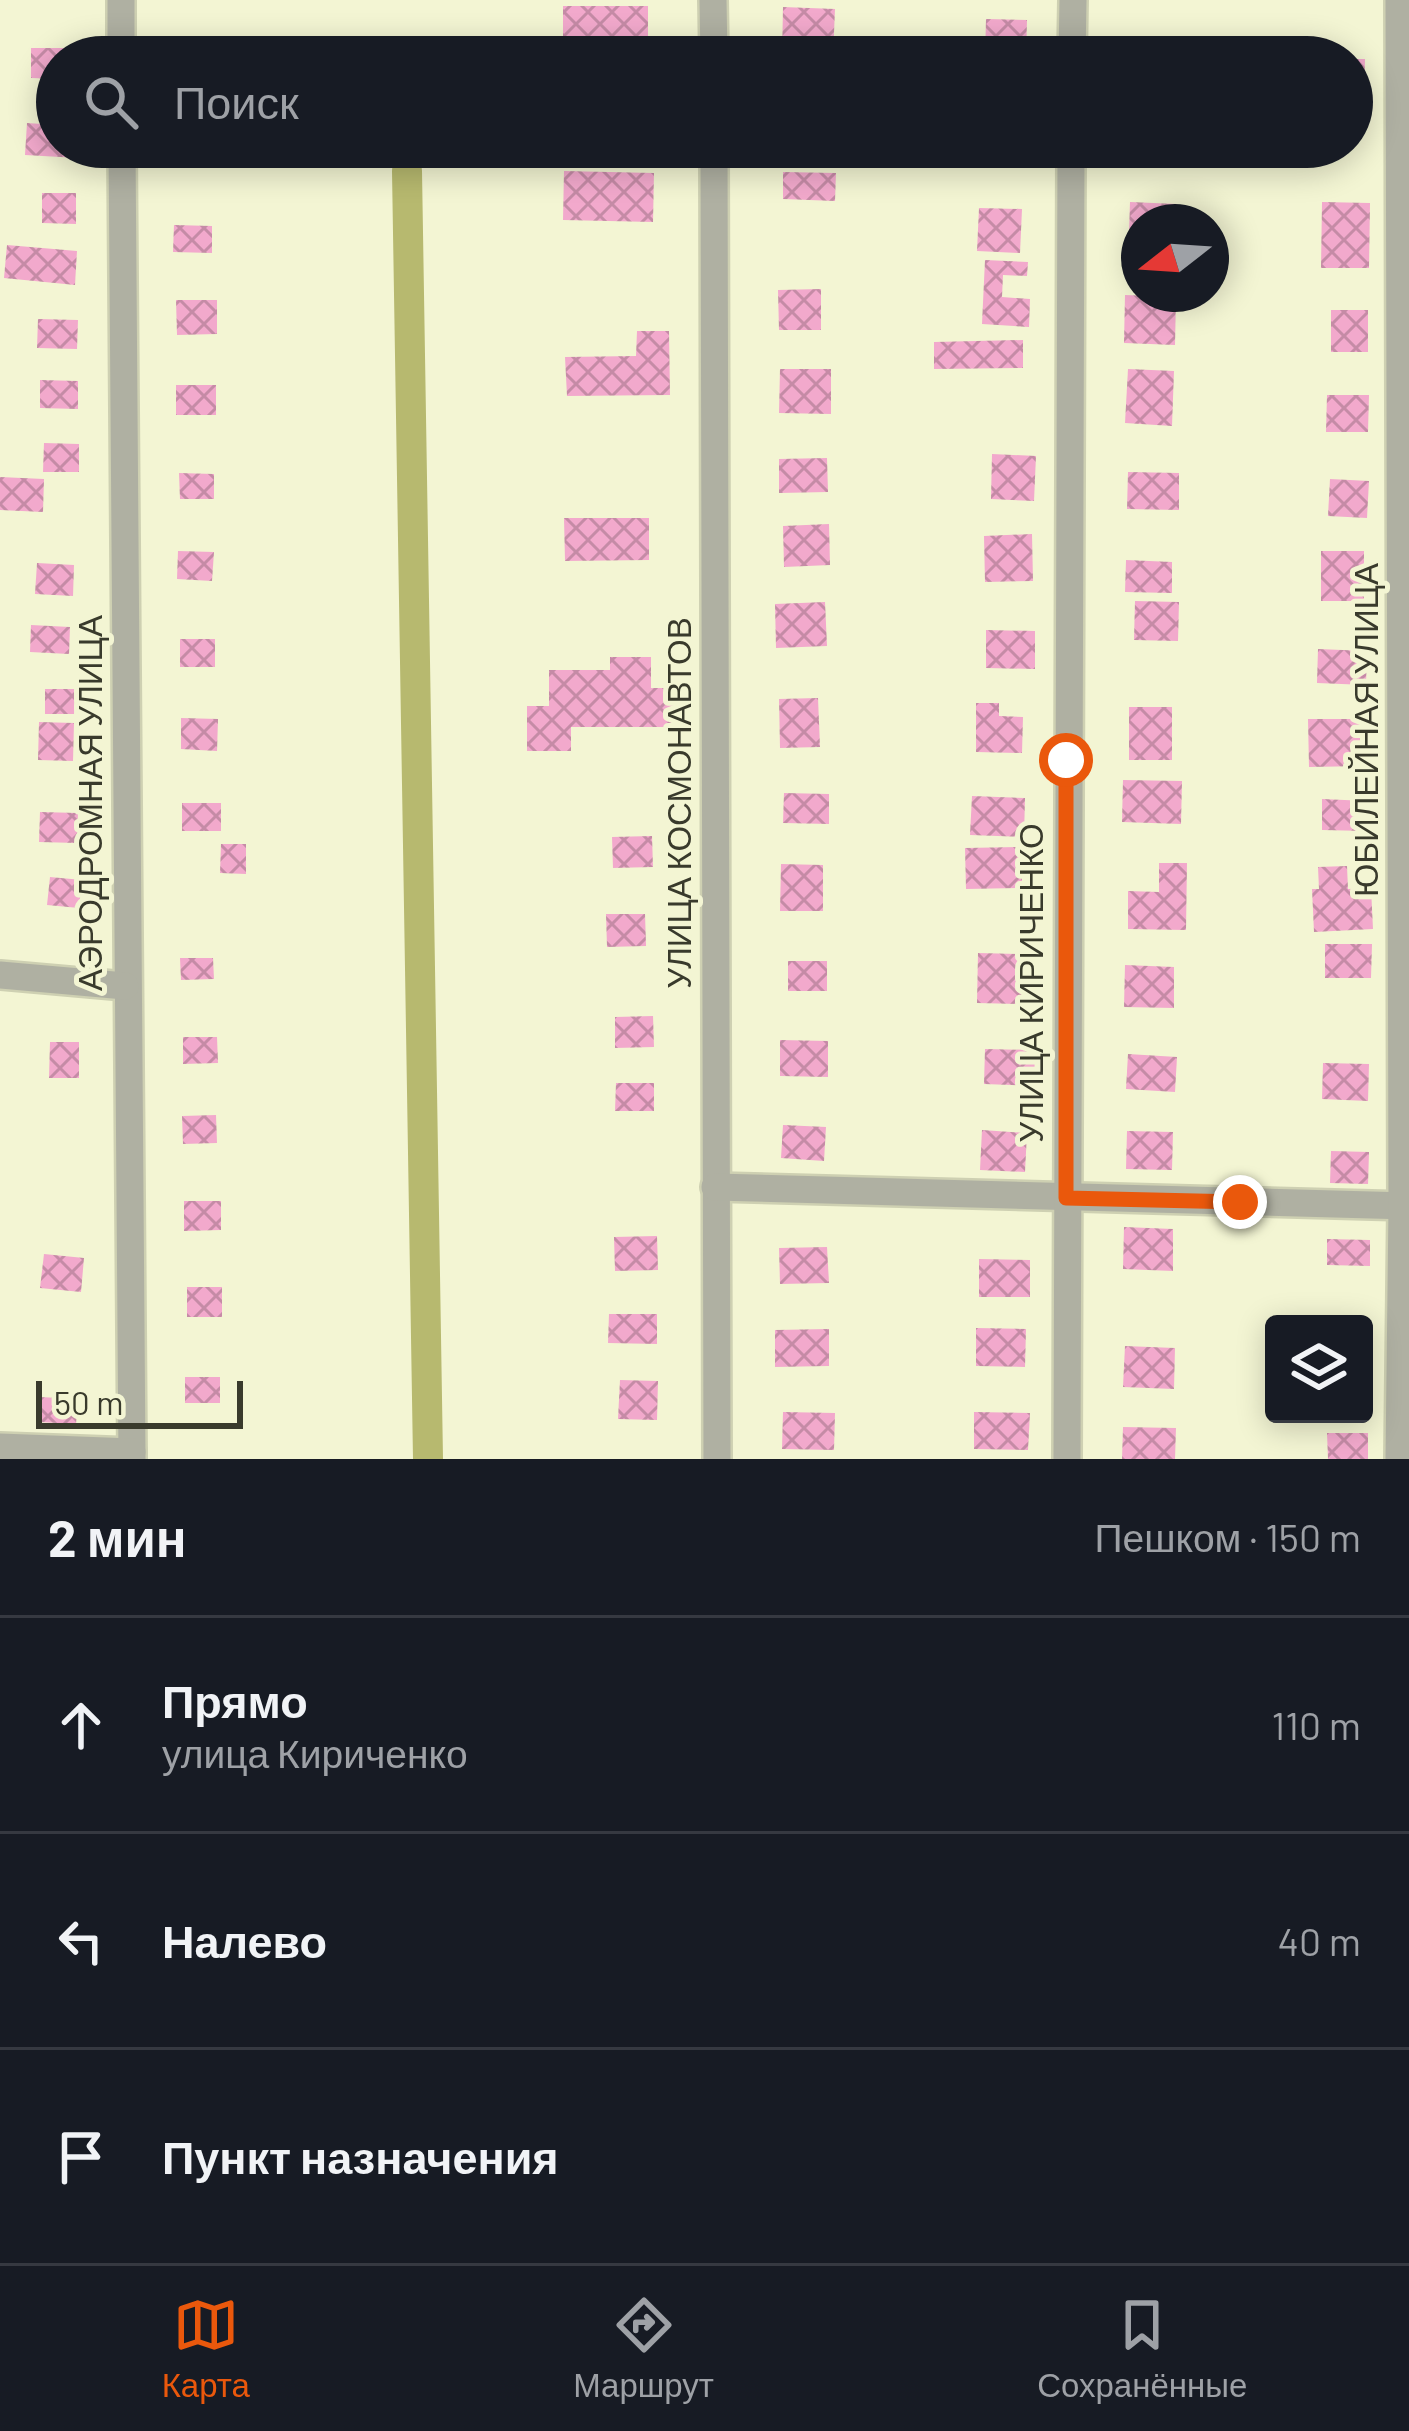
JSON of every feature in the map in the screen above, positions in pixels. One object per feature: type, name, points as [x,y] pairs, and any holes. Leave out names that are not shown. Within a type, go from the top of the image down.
[{"type":"street","points":[[121,0],[122,36]]},
{"type":"street","points":[[713,0],[713,36]]},
{"type":"street","points":[[1072,36],[1073,0]]},
{"type":"street","name":"ЮБИЛЕЙНАЯ УЛИЦА","points":[[1399,0],[1406,1206],[1399,1459]]},
{"type":"street","name":"АЭРОДРОМНАЯ УЛИЦА","points":[[122,168],[132,1455]]},
{"type":"street","name":"УЛИЦА КОСМОНАВТОВ","points":[[714,168],[717,1459]]},
{"type":"street","name":"УЛИЦА КИРИЧЕНКО","points":[[1067,1459],[1071,168]]},
{"type":"street","points":[[0,975],[125,986]]},
{"type":"street","points":[[715,1187],[1406,1206]]},
{"type":"street","points":[[0,1447],[132,1455]]},
{"type":"building","points":[[563,6],[648,6],[648,36],[563,36]]},
{"type":"building","points":[[783,7],[835,9],[834,36],[782,36]]},
{"type":"building","points":[[986,19],[1027,20],[1027,36],[986,36]]},
{"type":"building","points":[[31,48],[36,48],[36,78],[31,78]]},
{"type":"building","points":[[27,123],[36,124],[36,156],[25,155]]},
{"type":"building","points":[[564,171],[654,173],[653,222],[563,220]]},
{"type":"building","points":[[783,172],[836,173],[835,201],[783,199]]},
{"type":"building","points":[[42,193],[76,193],[76,224],[42,223]]},
{"type":"building","points":[[1322,202],[1370,203],[1369,268],[1321,268]]},
{"type":"building","points":[[979,208],[1022,209],[1020,253],[977,251]]},
{"type":"building","points":[[174,225],[212,226],[212,253],[173,252]]},
{"type":"building","points":[[7,245],[77,251],[75,285],[4,278]]},
{"type":"building","points":[[985,260],[1028,262],[1027,276],[1003,275],[1002,297],[1030,299],[1029,327],[982,324]]},
{"type":"building","points":[[821,289],[821,330],[779,330],[778,290]]},
{"type":"building","points":[[176,300],[217,300],[217,334],[177,335]]},
{"type":"building","points":[[1331,310],[1368,310],[1368,352],[1331,352]]},
{"type":"building","points":[[1125,312],[1176,312],[1175,345],[1124,343]]},
{"type":"building","points":[[38,319],[78,320],[77,349],[37,348]]},
{"type":"building","points":[[637,331],[669,331],[670,395],[567,396],[565,357],[636,356]]},
{"type":"building","points":[[1023,340],[1023,368],[934,369],[934,342]]},
{"type":"building","points":[[780,369],[831,369],[831,414],[779,413]]},
{"type":"building","points":[[1128,369],[1174,371],[1172,426],[1125,423]]},
{"type":"building","points":[[40,380],[78,381],[78,409],[40,408]]},
{"type":"building","points":[[176,385],[216,385],[216,415],[176,415]]},
{"type":"building","points":[[1327,395],[1369,395],[1368,432],[1326,432]]},
{"type":"building","points":[[44,443],[79,444],[79,472],[43,472]]},
{"type":"building","points":[[992,454],[1036,456],[1034,501],[991,499]]},
{"type":"building","points":[[827,458],[828,492],[779,493],[779,459]]},
{"type":"building","points":[[1128,472],[1179,473],[1179,510],[1127,509]]},
{"type":"building","points":[[179,473],[214,474],[214,499],[180,499]]},
{"type":"building","points":[[0,477],[44,479],[43,512],[0,510]]},
{"type":"building","points":[[1330,479],[1369,481],[1367,518],[1328,516]]},
{"type":"building","points":[[564,518],[649,518],[649,560],[565,561]]},
{"type":"building","points":[[829,524],[830,565],[784,567],[783,526]]},
{"type":"building","points":[[1032,534],[1033,581],[985,582],[984,536]]},
{"type":"building","points":[[178,551],[214,552],[212,581],[177,579]]},
{"type":"building","points":[[1321,551],[1364,551],[1364,601],[1321,601]]},
{"type":"building","points":[[1126,560],[1172,562],[1172,593],[1125,592]]},
{"type":"building","points":[[37,563],[74,565],[73,596],[35,594]]},
{"type":"building","points":[[1135,601],[1179,602],[1178,641],[1134,640]]},
{"type":"building","points":[[825,602],[827,646],[776,648],[775,604]]},
{"type":"building","points":[[31,625],[70,627],[69,654],[30,652]]},
{"type":"building","points":[[986,630],[1035,631],[1035,669],[986,668]]},
{"type":"building","points":[[180,639],[215,639],[215,667],[180,667]]},
{"type":"building","points":[[1318,649],[1367,651],[1366,685],[1317,683]]},
{"type":"building","points":[[610,657],[651,657],[651,688],[675,688],[675,727],[571,727],[571,751],[527,751],[527,706],[549,706],[549,670],[610,670]]},
{"type":"building","points":[[45,689],[75,689],[74,714],[45,714]]},
{"type":"building","points":[[818,698],[820,747],[780,748],[779,699]]},
{"type":"building","points":[[976,703],[999,703],[999,716],[1023,717],[1022,753],[976,752]]},
{"type":"building","points":[[1129,707],[1172,707],[1172,760],[1129,760]]},
{"type":"building","points":[[181,718],[218,719],[217,751],[181,749]]},
{"type":"building","points":[[1308,719],[1365,719],[1365,766],[1309,767]]},
{"type":"building","points":[[39,722],[74,723],[73,761],[38,760]]},
{"type":"building","points":[[1123,780],[1182,781],[1181,824],[1122,822]]},
{"type":"building","points":[[784,793],[829,794],[829,824],[783,823]]},
{"type":"building","points":[[972,796],[1025,798],[1024,837],[970,835]]},
{"type":"building","points":[[1322,799],[1367,801],[1366,831],[1322,830]]},
{"type":"building","points":[[182,803],[221,803],[221,831],[182,831]]},
{"type":"building","points":[[40,812],[78,813],[77,843],[39,842]]},
{"type":"building","points":[[652,836],[653,867],[613,868],[612,837]]},
{"type":"building","points":[[221,844],[246,844],[246,874],[220,873]]},
{"type":"building","points":[[1022,847],[1022,888],[966,889],[965,848]]},
{"type":"building","points":[[1159,863],[1187,863],[1186,930],[1128,929],[1128,891],[1159,892]]},
{"type":"building","points":[[781,864],[823,865],[823,911],[780,911]]},
{"type":"building","points":[[1347,866],[1348,889],[1371,888],[1373,929],[1314,932],[1312,889],[1319,889],[1318,867]]},
{"type":"building","points":[[50,877],[82,880],[79,908],[47,905]]},
{"type":"building","points":[[606,914],[645,914],[646,946],[607,947]]},
{"type":"building","points":[[1325,944],[1372,944],[1371,978],[1325,978]]},
{"type":"building","points":[[978,953],[1023,954],[1022,1004],[977,1003]]},
{"type":"building","points":[[180,958],[213,958],[214,979],[181,980]]},
{"type":"building","points":[[788,961],[827,961],[827,991],[788,991]]},
{"type":"building","points":[[1125,965],[1174,967],[1174,1008],[1124,1007]]},
{"type":"building","points":[[653,1016],[654,1047],[615,1048],[615,1017]]},
{"type":"building","points":[[183,1037],[217,1037],[218,1063],[183,1064]]},
{"type":"building","points":[[780,1040],[828,1041],[828,1077],[780,1076]]},
{"type":"building","points":[[50,1042],[79,1042],[79,1078],[49,1078]]},
{"type":"building","points":[[985,1049],[1035,1050],[1034,1086],[984,1084]]},
{"type":"building","points":[[1128,1054],[1177,1057],[1175,1092],[1126,1089]]},
{"type":"building","points":[[1323,1063],[1369,1064],[1368,1101],[1322,1099]]},
{"type":"building","points":[[616,1083],[654,1083],[654,1111],[615,1111]]},
{"type":"building","points":[[216,1115],[217,1143],[183,1144],[182,1116]]},
{"type":"building","points":[[783,1125],[826,1127],[824,1161],[781,1158]]},
{"type":"building","points":[[982,1130],[1027,1133],[1025,1172],[980,1170]]},
{"type":"building","points":[[1127,1131],[1173,1132],[1172,1170],[1126,1169]]},
{"type":"building","points":[[1331,1151],[1369,1152],[1368,1184],[1330,1183]]},
{"type":"building","points":[[184,1201],[221,1201],[221,1230],[184,1231]]},
{"type":"building","points":[[1124,1227],[1173,1229],[1173,1271],[1123,1269]]},
{"type":"building","points":[[657,1236],[658,1270],[615,1271],[614,1237]]},
{"type":"building","points":[[1327,1239],[1370,1240],[1370,1266],[1327,1265]]},
{"type":"building","points":[[827,1247],[829,1283],[780,1284],[779,1248]]},
{"type":"building","points":[[44,1254],[84,1258],[81,1292],[40,1288]]},
{"type":"building","points":[[979,1259],[1030,1260],[1030,1297],[979,1297]]},
{"type":"building","points":[[187,1287],[222,1287],[222,1317],[187,1317]]},
{"type":"building","points":[[609,1314],[657,1314],[657,1344],[608,1343]]},
{"type":"building","points":[[976,1328],[1026,1329],[1025,1367],[976,1366]]},
{"type":"building","points":[[829,1329],[829,1366],[775,1367],[775,1330]]},
{"type":"building","points":[[1125,1346],[1175,1348],[1174,1389],[1123,1387]]},
{"type":"building","points":[[185,1377],[220,1377],[220,1403],[185,1403]]},
{"type":"building","points":[[620,1380],[658,1381],[657,1420],[618,1419]]},
{"type":"building","points":[[40,1397],[78,1399],[76,1424],[38,1422]]},
{"type":"building","points":[[783,1412],[835,1413],[834,1450],[782,1449]]},
{"type":"building","points":[[974,1412],[1030,1413],[1028,1450],[974,1449]]},
{"type":"building","points":[[1123,1427],[1176,1428],[1175,1459],[1122,1459]]},
{"type":"building","points":[[1327,1433],[1368,1433],[1368,1459],[1328,1459]]},
{"type":"waterway","points":[[407,171],[428,1459]]},
{"type":"route","points":[[1066,760],[1066,1198],[1240,1202]]}]
